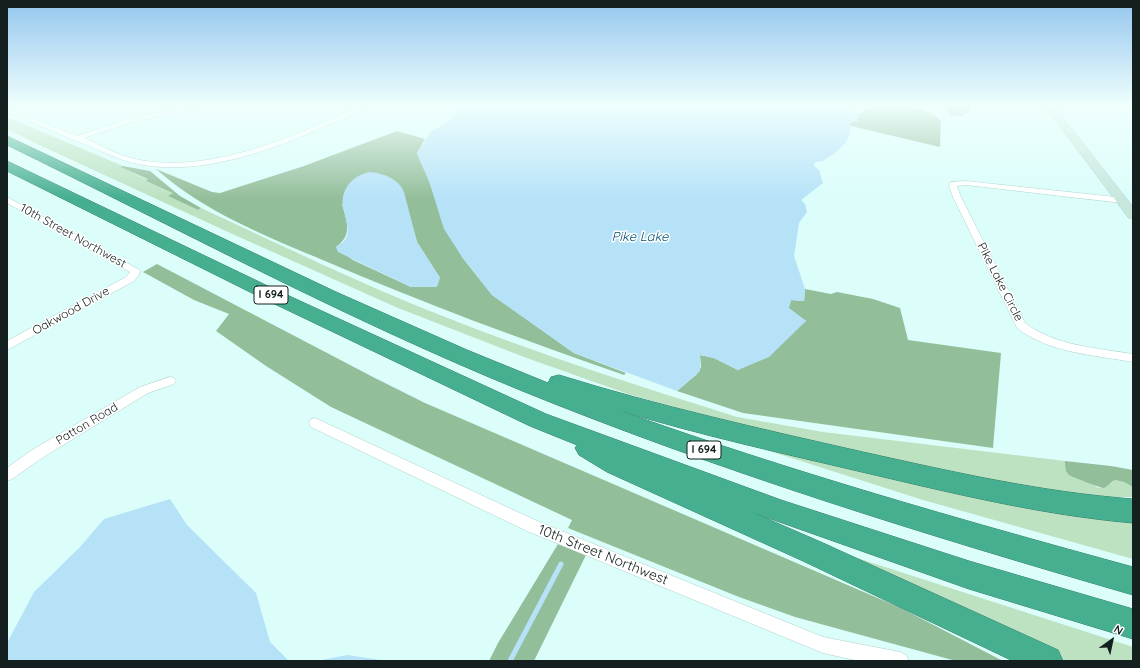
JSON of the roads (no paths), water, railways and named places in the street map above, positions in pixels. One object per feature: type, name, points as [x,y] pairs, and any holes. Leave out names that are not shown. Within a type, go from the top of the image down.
[{"type":"highway","name":"I 694","points":[[7,140],[291,277],[501,373],[673,439],[886,509],[1133,581]]},
{"type":"highway","name":"I 694","points":[[7,165],[267,293],[538,420],[781,512],[969,574],[1133,624]]},
{"type":"highway","points":[[291,277],[494,360],[571,387],[657,412],[800,448],[972,487],[1082,506],[1133,511]]},
{"type":"highway","points":[[538,420],[616,465],[813,552],[1047,661]]},
{"type":"street","points":[[78,138],[134,161],[162,165],[196,163],[230,156],[289,137]]},
{"type":"street","points":[[1074,137],[1133,215]]},
{"type":"street","points":[[954,174],[963,183],[1122,200]]},
{"type":"street","name":"Pike Lake Circle","points":[[963,183],[954,184],[953,189],[1021,325],[1036,338],[1057,344],[1133,358]]},
{"type":"street","name":"10th Street Northwest","points":[[7,200],[132,269],[135,271],[134,275]]},
{"type":"street","name":"Oakwood Drive","points":[[7,346],[125,282],[134,275]]},
{"type":"street","name":"Patton Road","points":[[7,475],[37,454],[144,390],[170,381]]},
{"type":"street","name":"10th Street Northwest","points":[[315,423],[532,526],[815,642],[900,661]]},
{"type":"water","name":"Pike Lake","points":[[427,137],[848,137],[843,146],[834,154],[823,161],[814,163],[814,166],[819,170],[823,183],[801,200],[805,204],[807,212],[799,223],[794,256],[805,289],[804,301],[791,300],[789,308],[806,321],[769,357],[738,370],[714,358],[700,355],[700,371],[677,391],[574,353],[492,295],[462,257],[444,229],[429,181],[417,153]]},
{"type":"water","points":[[369,172],[390,178],[402,187],[417,242],[440,278],[437,287],[411,287],[338,252],[336,247],[345,240],[348,233],[343,206],[344,194],[349,184],[353,180],[358,176]]},
{"type":"water","points":[[170,499],[187,525],[256,593],[270,642],[289,661],[7,661],[7,643],[34,592],[80,547],[104,519]]},
{"type":"water","points":[[347,655],[388,661],[317,661]]},
{"type":"waterway","points":[[510,661],[561,564]]}]
